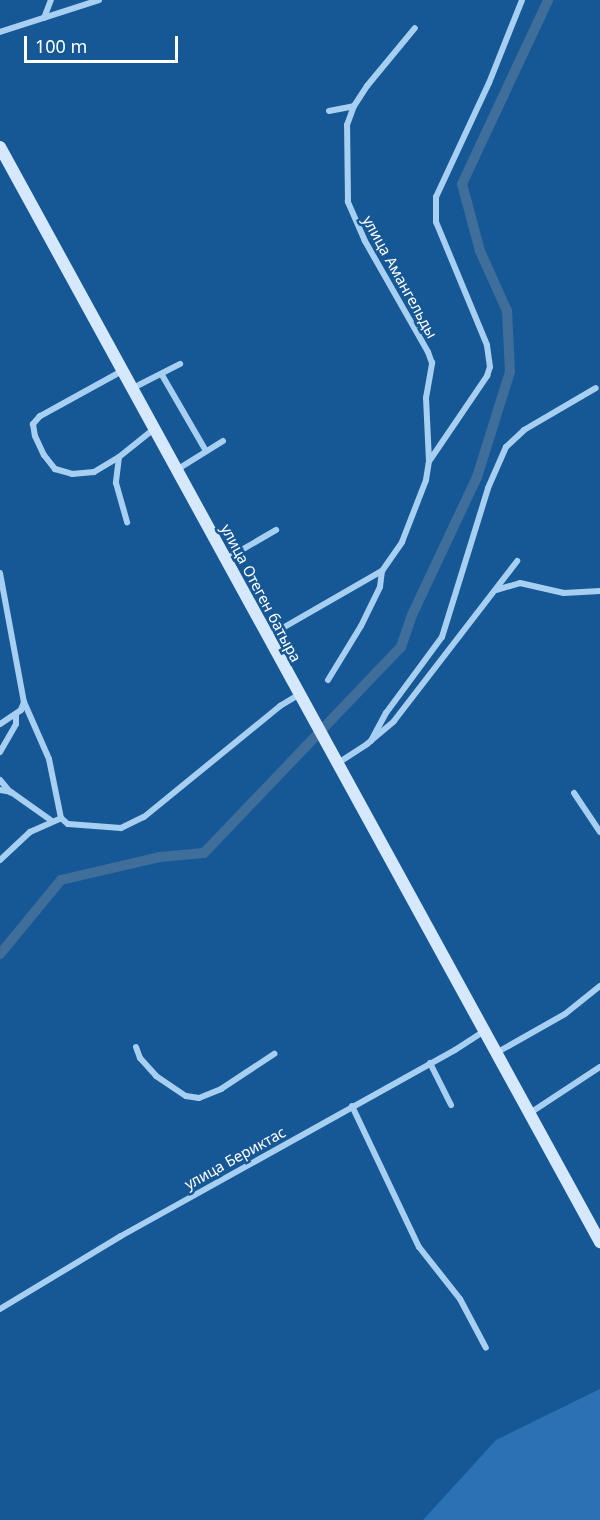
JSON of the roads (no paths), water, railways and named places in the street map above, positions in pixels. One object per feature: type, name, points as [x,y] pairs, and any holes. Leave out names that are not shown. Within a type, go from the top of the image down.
[{"type":"main road","name":"улица Отеген батыра","points":[[0,147],[178,469],[298,695],[338,763],[600,1242]]},
{"type":"street","points":[[44,18],[51,0]]},
{"type":"street","points":[[0,32],[99,0]]},
{"type":"street","points":[[429,461],[487,376],[490,367],[487,345],[436,222],[436,197],[489,83],[522,0]]},
{"type":"street","points":[[329,111],[354,106],[367,86],[415,28]]},
{"type":"street","name":"улица Амангельды","points":[[267,637],[382,571],[402,542],[411,522],[429,461],[426,398],[432,363],[351,212],[347,125],[354,106]]},
{"type":"street","points":[[133,388],[180,364]]},
{"type":"street","points":[[123,370],[40,416],[33,424],[34,436],[44,455],[55,469],[72,474],[94,472],[119,457],[155,428]]},
{"type":"street","points":[[162,375],[206,451]]},
{"type":"street","points":[[371,741],[386,713],[442,637],[488,488],[506,447],[524,430],[596,388]]},
{"type":"street","points":[[178,469],[223,441]]},
{"type":"street","points":[[119,457],[116,483],[127,522]]},
{"type":"street","points":[[226,560],[276,530]]},
{"type":"street","points":[[338,763],[371,741],[394,721],[517,561]]},
{"type":"street","points":[[328,680],[361,626],[380,587],[382,571]]},
{"type":"street","points":[[0,573],[2,594],[24,702],[49,759],[62,818],[68,824],[100,827],[132,825],[280,706],[298,695]]},
{"type":"street","points":[[496,590],[520,583],[564,593],[600,591]]},
{"type":"street","points":[[0,724],[16,714],[24,702]]},
{"type":"street","points":[[0,752],[16,724],[16,714]]},
{"type":"street","points":[[0,780],[10,792],[52,821]]},
{"type":"street","points":[[0,790],[10,792]]},
{"type":"street","points":[[574,793],[600,832]]},
{"type":"street","points":[[0,860],[23,838],[52,821],[62,818]]},
{"type":"street","points":[[496,1053],[565,1014],[600,986]]},
{"type":"street","name":"улица Бериктас","points":[[0,1310],[121,1236],[430,1064],[484,1031]]},
{"type":"street","points":[[136,1047],[140,1058],[156,1076],[186,1096],[199,1098],[221,1089],[274,1054]]},
{"type":"street","points":[[430,1064],[452,1105]]},
{"type":"street","points":[[530,1113],[600,1067]]},
{"type":"street","points":[[352,1106],[419,1247],[460,1299],[486,1348]]},
{"type":"waterway","points":[[0,954],[61,880],[160,857],[204,853],[401,647],[412,615],[477,477],[510,372],[507,311],[480,251],[462,184],[548,0]]}]
